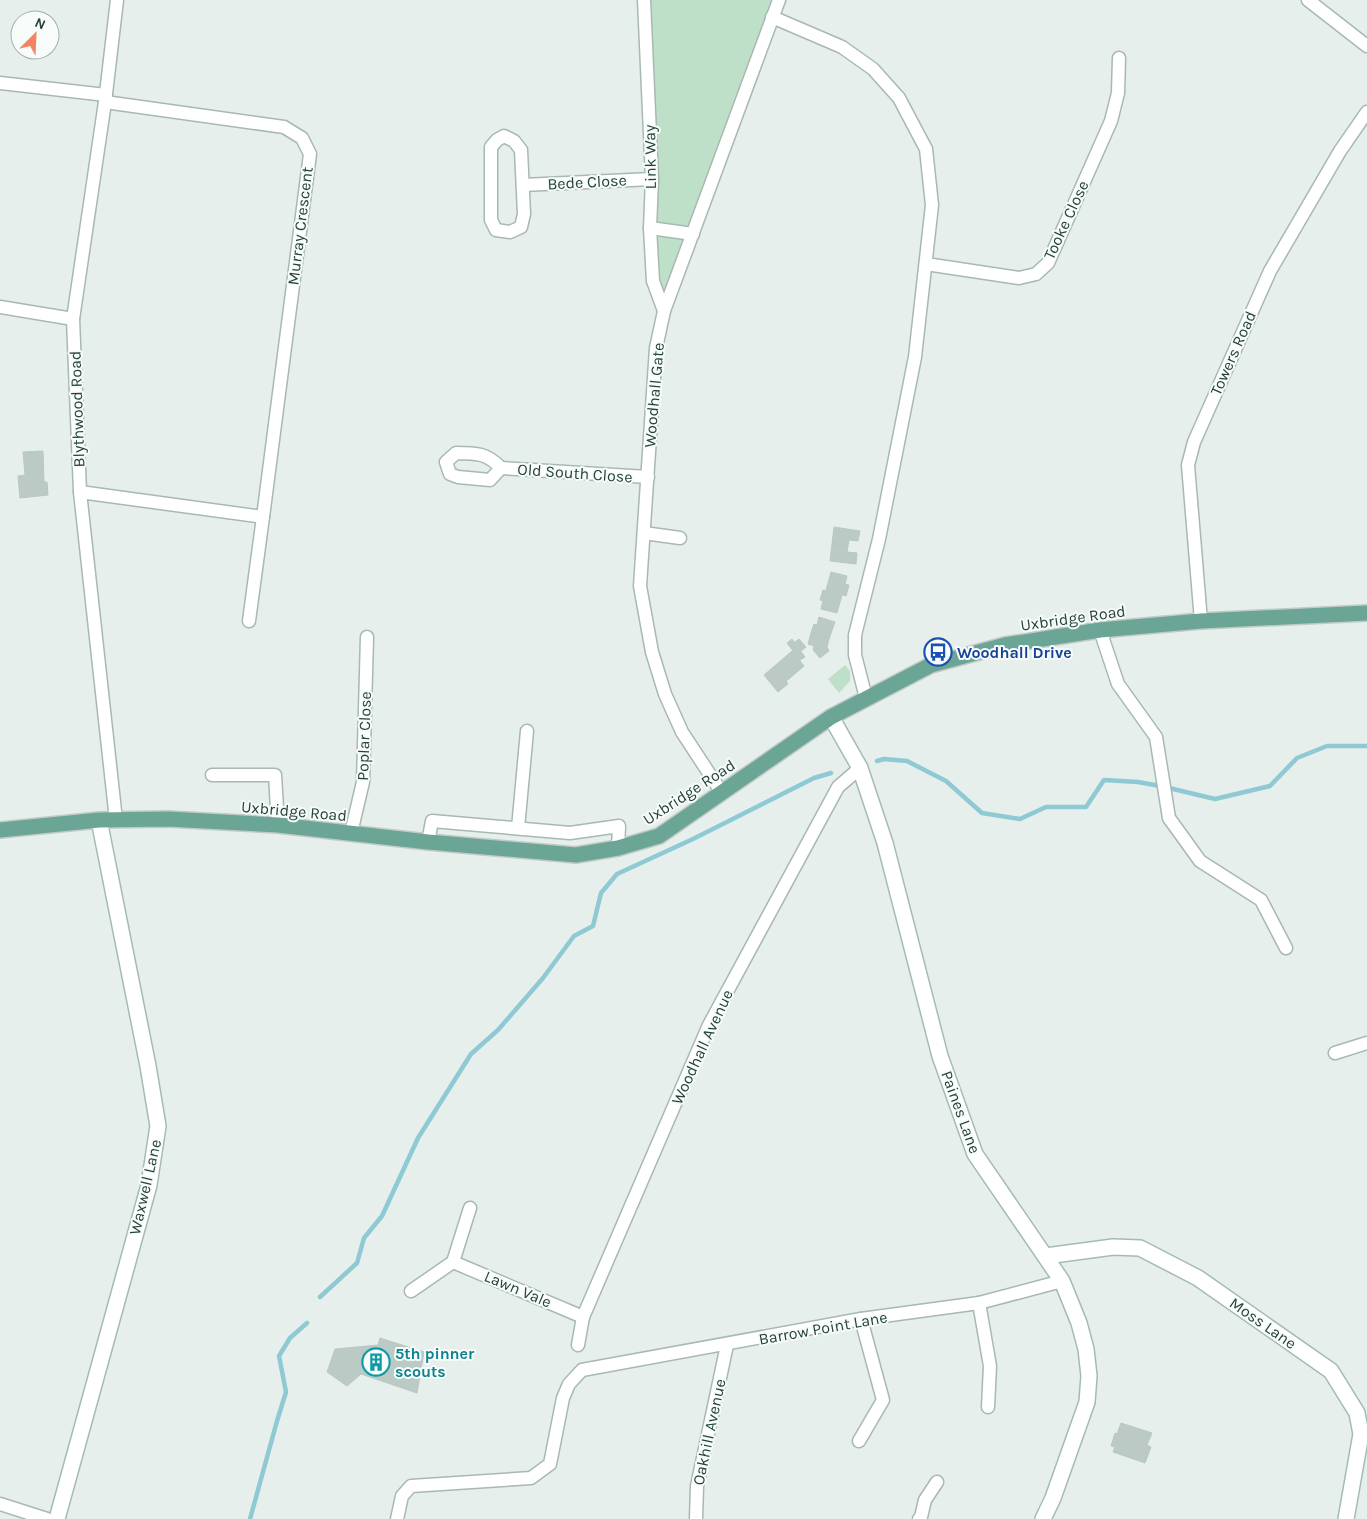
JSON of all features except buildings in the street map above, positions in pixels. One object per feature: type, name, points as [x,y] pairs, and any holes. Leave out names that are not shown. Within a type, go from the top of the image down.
[{"type":"main road","name":"Uxbridge Road","points":[[0,830],[99,820],[168,819],[278,825],[428,842],[576,855],[618,848],[659,836],[832,717],[931,665],[1005,645],[1100,630],[1201,621],[1367,613]]},
{"type":"street","name":"Blythwood Road","points":[[116,820],[80,492],[73,319],[106,99],[117,0]]},
{"type":"street","name":"Link Way","points":[[644,0],[652,179],[650,228],[653,281],[664,311]]},
{"type":"street","name":"Woodhall Gate","points":[[722,793],[682,732],[665,694],[652,652],[640,586],[656,348],[664,311],[779,0]]},
{"type":"street","points":[[1308,0],[1367,46]]},
{"type":"street","points":[[772,17],[842,47],[872,69],[899,98],[926,149],[932,205],[911,376],[880,539],[855,635],[855,655],[866,698]]},
{"type":"street","name":"Tooke Close","points":[[926,264],[1019,278],[1036,274],[1048,263],[1111,121],[1118,93],[1119,58]]},
{"type":"street","name":"Murray Crescent","points":[[0,82],[284,127],[302,138],[310,154],[249,621]]},
{"type":"street","name":"Towers Road","points":[[1201,621],[1188,465],[1194,442],[1270,271],[1340,151],[1367,112]]},
{"type":"street","name":"Bede Close","points":[[504,136],[514,141],[521,150],[523,185],[524,214],[521,227],[510,232],[496,230],[491,220],[491,147],[496,140],[504,136]]},
{"type":"street","name":"Bede Close","points":[[523,185],[652,179]]},
{"type":"street","points":[[650,228],[693,234]]},
{"type":"street","points":[[0,307],[73,319]]},
{"type":"street","name":"Old South Close","points":[[501,468],[648,477]]},
{"type":"street","points":[[80,492],[264,517]]},
{"type":"street","points":[[644,533],[680,538]]},
{"type":"street","points":[[1100,630],[1118,684],[1156,737],[1169,818],[1200,861],[1260,900],[1286,948]]},
{"type":"street","name":"Poplar Close","points":[[351,833],[363,782],[367,637]]},
{"type":"street","name":"Paines Lane","points":[[832,717],[860,768],[886,846],[940,1056],[974,1154],[1062,1281],[1079,1323],[1086,1349],[1089,1376],[1087,1402],[1053,1498],[1043,1519]]},
{"type":"street","points":[[518,828],[527,731]]},
{"type":"street","name":"Woodhall Avenue","points":[[578,1345],[583,1317],[709,1025],[838,787],[860,768]]},
{"type":"street","points":[[212,775],[275,775],[278,825]]},
{"type":"street","name":"Waxwell Lane","points":[[57,1519],[149,1185],[158,1126],[148,1066],[99,820]]},
{"type":"street","points":[[428,842],[432,821],[570,833],[620,826],[618,848]]},
{"type":"street","points":[[1335,1053],[1367,1043]]},
{"type":"street","points":[[411,1292],[453,1262],[470,1208]]},
{"type":"street","name":"Moss Lane","points":[[1046,1256],[1114,1247],[1140,1248],[1198,1278],[1330,1371],[1357,1414],[1361,1434],[1346,1519]]},
{"type":"street","name":"Lawn Vale","points":[[453,1262],[583,1317]]},
{"type":"street","name":"Barrow Point Lane","points":[[398,1519],[402,1496],[411,1486],[531,1478],[550,1464],[563,1398],[569,1384],[582,1370],[861,1319],[980,1304],[1062,1281]]},
{"type":"street","points":[[980,1304],[990,1366],[988,1407]]},
{"type":"street","points":[[859,1441],[883,1400],[861,1319]]},
{"type":"street","name":"Oakhill Avenue","points":[[696,1519],[697,1486],[727,1345]]},
{"type":"street","points":[[921,1518],[925,1500],[937,1482]]},
{"type":"street","points":[[0,1504],[47,1519]]},
{"type":"green space","points":[[644,0],[779,0],[664,311],[653,281]]},
{"type":"green space","points":[[845,665],[850,671],[850,681],[839,693],[828,679]]},
{"type":"waterway","points":[[1169,788],[1215,799],[1270,786],[1297,758],[1327,746],[1367,746]]},
{"type":"waterway","points":[[877,761],[884,759],[907,761],[946,781],[982,813],[1020,819],[1046,807],[1086,807],[1104,780],[1138,782],[1160,786]]},
{"type":"waterway","points":[[320,1297],[357,1263],[364,1238],[382,1216],[418,1138],[471,1054],[498,1030],[543,978],[574,936],[593,926],[601,893],[617,874],[693,839],[814,778],[831,773]]},
{"type":"waterway","points":[[250,1519],[286,1392],[279,1356],[290,1338],[307,1323]]},
{"type":"place","name":"Woodhall Drive","points":[[938,652]]},
{"type":"place","name":"5th pinner scouts","points":[[376,1362]]}]
